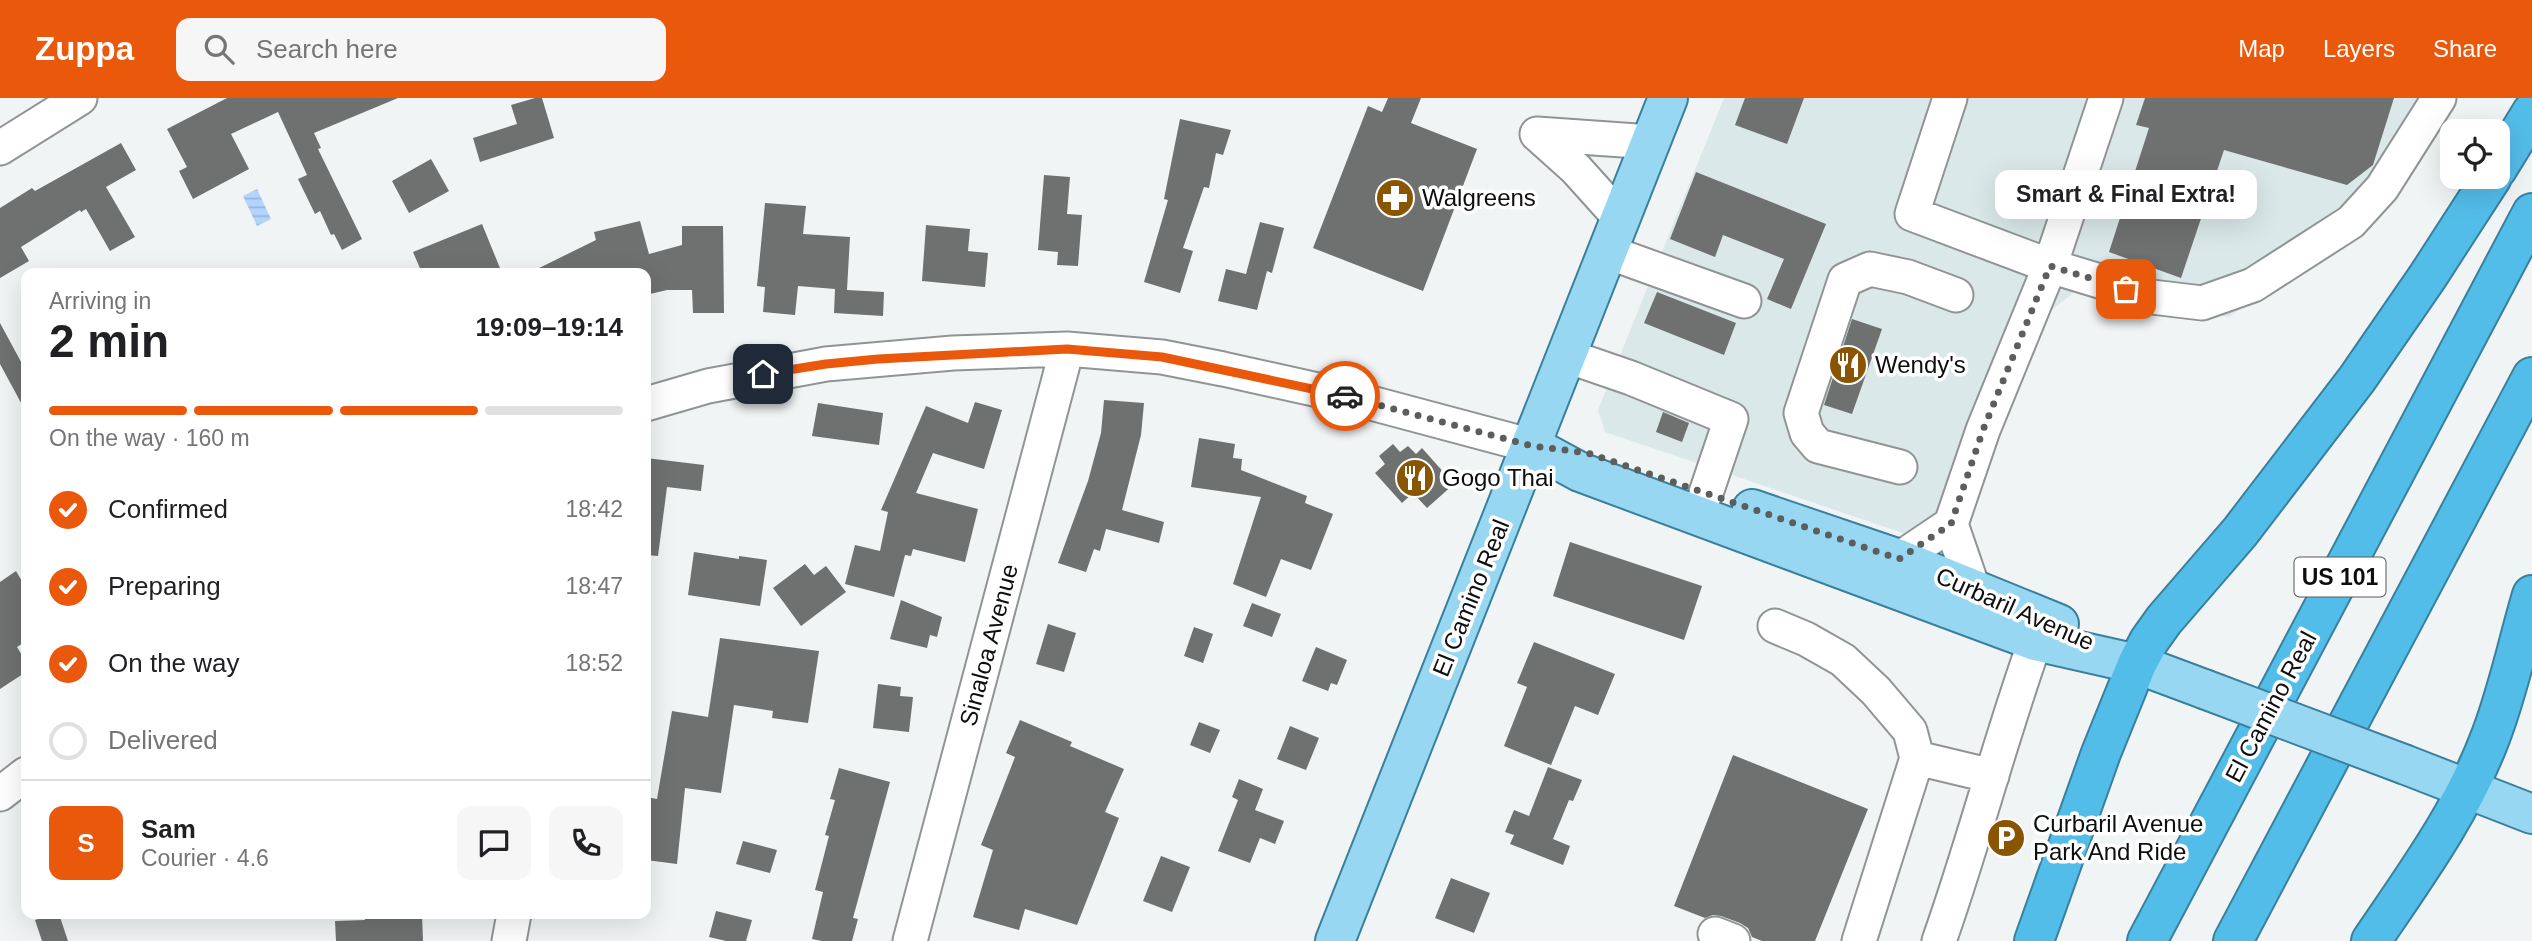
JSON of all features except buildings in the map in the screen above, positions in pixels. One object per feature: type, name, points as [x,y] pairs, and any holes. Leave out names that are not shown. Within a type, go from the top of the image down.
[{"type":"highway","points":[[2510,148],[2532,112]]},
{"type":"highway","points":[[2034,941],[2101,754],[2137,664],[2164,620],[2240,533],[2357,379],[2484,189]]},
{"type":"highway","name":"El Camino Real","points":[[2147,941],[2532,213]]},
{"type":"highway","name":"US 101","points":[[2233,941],[2532,377]]},
{"type":"highway","points":[[2371,941],[2436,845],[2467,790],[2491,737],[2532,595]]},
{"type":"main road","name":"El Camino Real","points":[[1335,941],[1668,98]]},
{"type":"main road","name":"Curbaril Avenue","points":[[1532,446],[1588,453],[1899,559],[1973,588],[2039,629]]},
{"type":"main road","name":"Curbaril Avenue","points":[[1532,446],[1580,472],[2137,664],[2532,814]]},
{"type":"street","points":[[0,148],[80,98]]},
{"type":"street","points":[[1950,98],[1912,214],[2050,266],[2152,297],[2202,303],[2253,285],[2351,222],[2382,188],[2439,98]]},
{"type":"street","points":[[1899,559],[1951,524],[1983,430],[2050,266],[2106,98]]},
{"type":"street","points":[[1651,142],[1537,134],[1576,169],[1615,235],[1744,301]]},
{"type":"street","points":[[1900,467],[1818,446],[1807,433],[1801,413],[1845,280],[1870,268],[1908,277],[1956,295]]},
{"type":"street","name":"Curbaril Avenue","points":[[651,403],[708,386],[826,364],[953,353],[1067,349],[1162,357],[1223,369],[1345,396],[1532,446]]},
{"type":"street","name":"Sinaloa Avenue","points":[[910,941],[1067,349]]},
{"type":"street","points":[[1567,356],[1631,378],[1731,419],[1706,493]]},
{"type":"street","points":[[1951,524],[1973,588]]},
{"type":"street","points":[[1775,626],[1806,639],[1843,660],[1876,691],[1910,731],[1917,758],[1859,941]]},
{"type":"street","points":[[1939,941],[1958,889],[2039,629]]},
{"type":"street","points":[[1917,758],[1992,776]]},
{"type":"street","points":[[0,794],[21,778]]},
{"type":"street","points":[[509,941],[512,919]]},
{"type":"shaded area","points":[[1724,98],[2450,98],[2443,119],[2440,119],[2438,132],[2358,224],[2229,317],[2078,289],[2042,318],[1959,552],[1605,432],[1598,410]]},
{"type":"water","points":[[257,189],[271,219],[257,226],[243,196]]},
{"type":"way so far","points":[[1345,396],[1532,446],[1588,453],[1899,559],[1951,524],[1983,430],[2050,266],[2126,289]]},
{"type":"place","name":"Walgreens","points":[[1395,198]]},
{"type":"place","name":"Smart & Final Extra!","points":[[2126,289]]},
{"type":"place","name":"Wendy's","points":[[1848,365]]},
{"type":"place","name":"Gogo Thai","points":[[1415,478]]},
{"type":"place","name":"Curbaril Avenue Park And Ride","points":[[2006,838]]},
{"type":"route","points":[[763,374],[878,359],[1067,349],[1162,357],[1345,396]]}]
